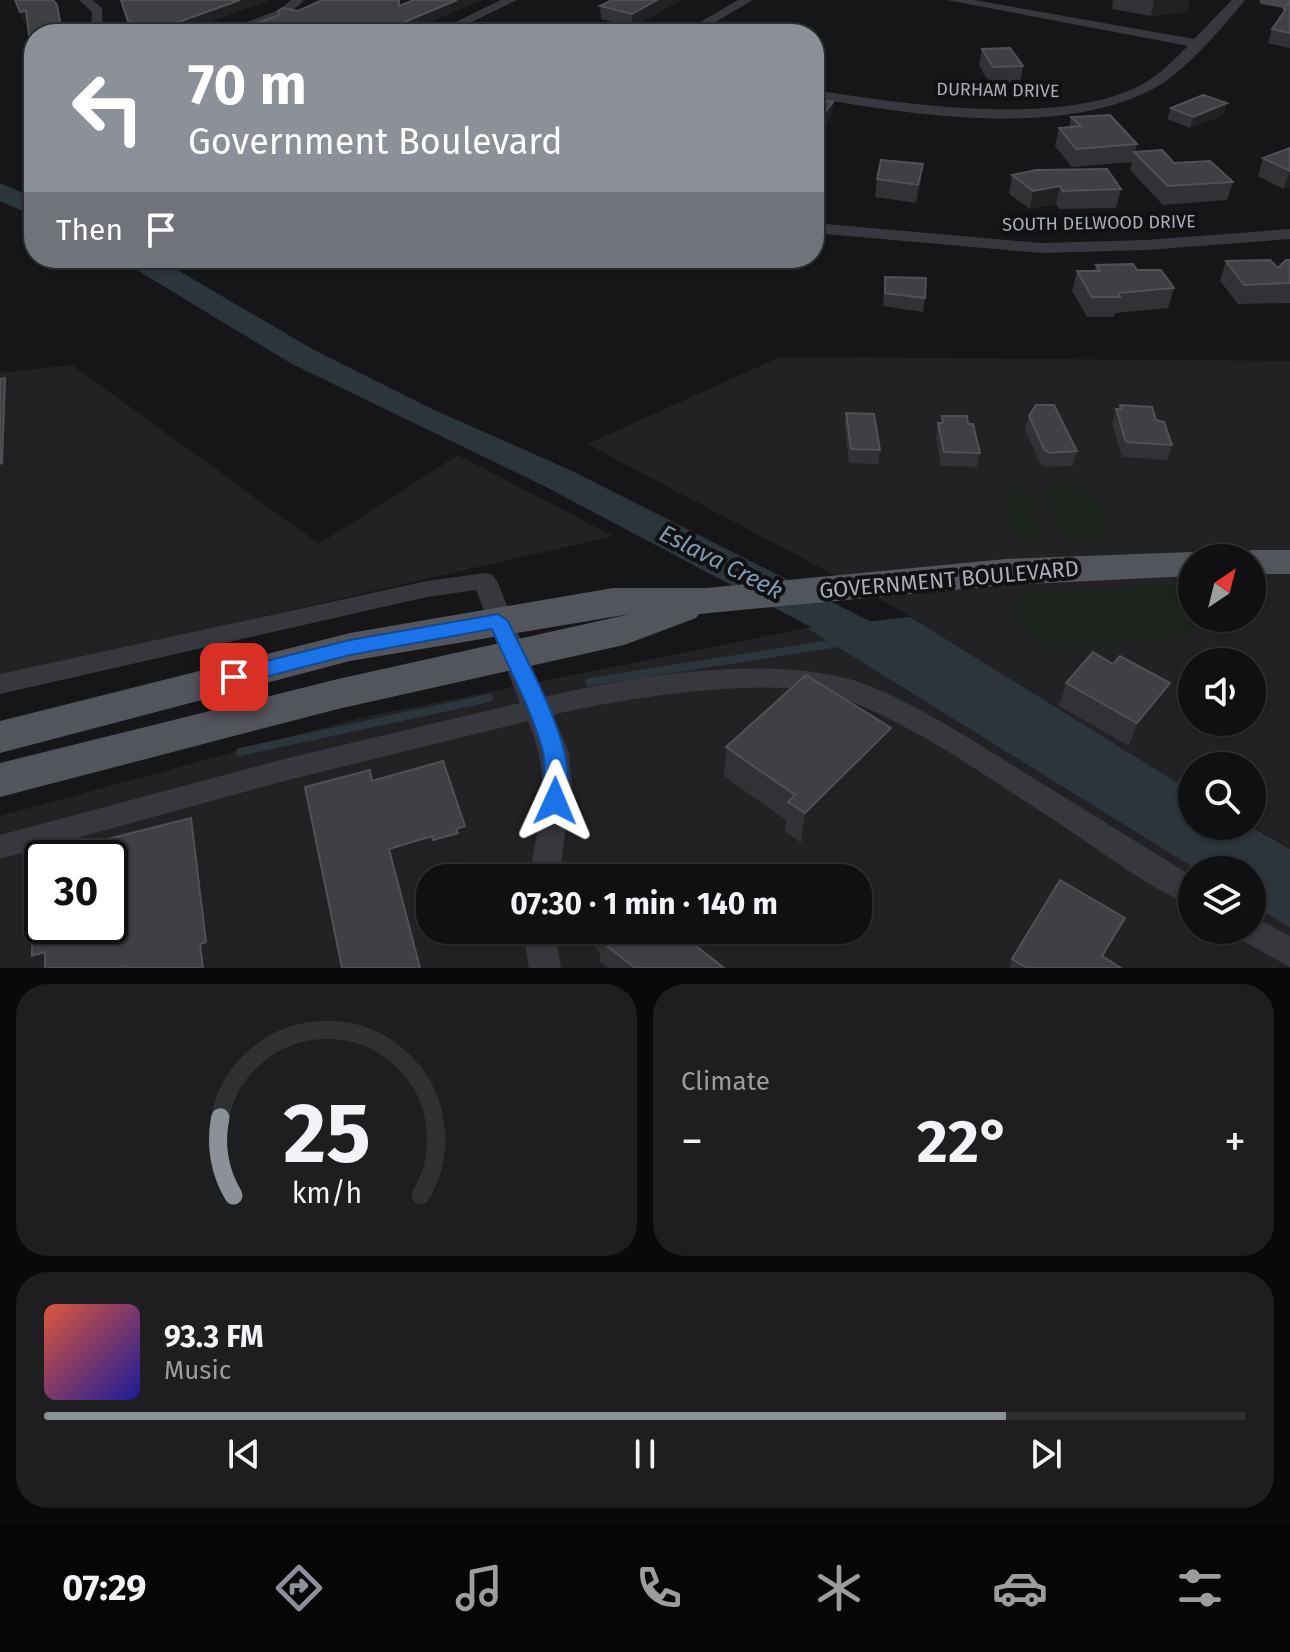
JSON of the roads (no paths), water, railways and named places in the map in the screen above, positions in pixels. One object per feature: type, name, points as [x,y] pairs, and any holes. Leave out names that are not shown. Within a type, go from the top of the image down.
[{"type":"main road","points":[[1267,0],[1290,4]]},
{"type":"main road","points":[[1266,562],[1290,562]]},
{"type":"main road","name":"GOVERNMENT BOULEVARD","points":[[0,737],[350,647],[624,631],[706,601],[842,586],[1006,572],[1178,565]]},
{"type":"main road","name":"GOVERNMENT BOULEVARD","points":[[0,780],[338,694],[506,638]]},
{"type":"street","points":[[85,0],[98,11],[97,24]]},
{"type":"street","points":[[251,24],[283,13],[298,0]]},
{"type":"street","points":[[459,24],[511,0]]},
{"type":"street","points":[[704,24],[747,0]]},
{"type":"street","name":"DURHAM DRIVE","points":[[824,96],[981,111],[1080,109],[1151,85],[1239,0]]},
{"type":"street","points":[[958,1],[1195,43]]},
{"type":"street","name":"SOUTH DELWOOD DRIVE","points":[[824,229],[1042,248],[1146,245],[1290,234]]},
{"type":"street","points":[[0,684],[427,589],[485,581],[555,752],[558,784],[546,864]]},
{"type":"street","points":[[0,847],[288,769],[599,694],[748,678],[803,680],[845,688],[936,731],[1178,883]]},
{"type":"street","points":[[1266,938],[1290,953]]},
{"type":"street","points":[[541,944],[545,968]]},
{"type":"waterway","name":"Eslava Creek","points":[[0,191],[24,203]]},
{"type":"waterway","name":"Eslava Creek","points":[[154,268],[303,357],[418,415],[559,479],[884,647]]},
{"type":"waterway","points":[[589,682],[838,643]]},
{"type":"waterway","points":[[240,752],[489,698]]}]
